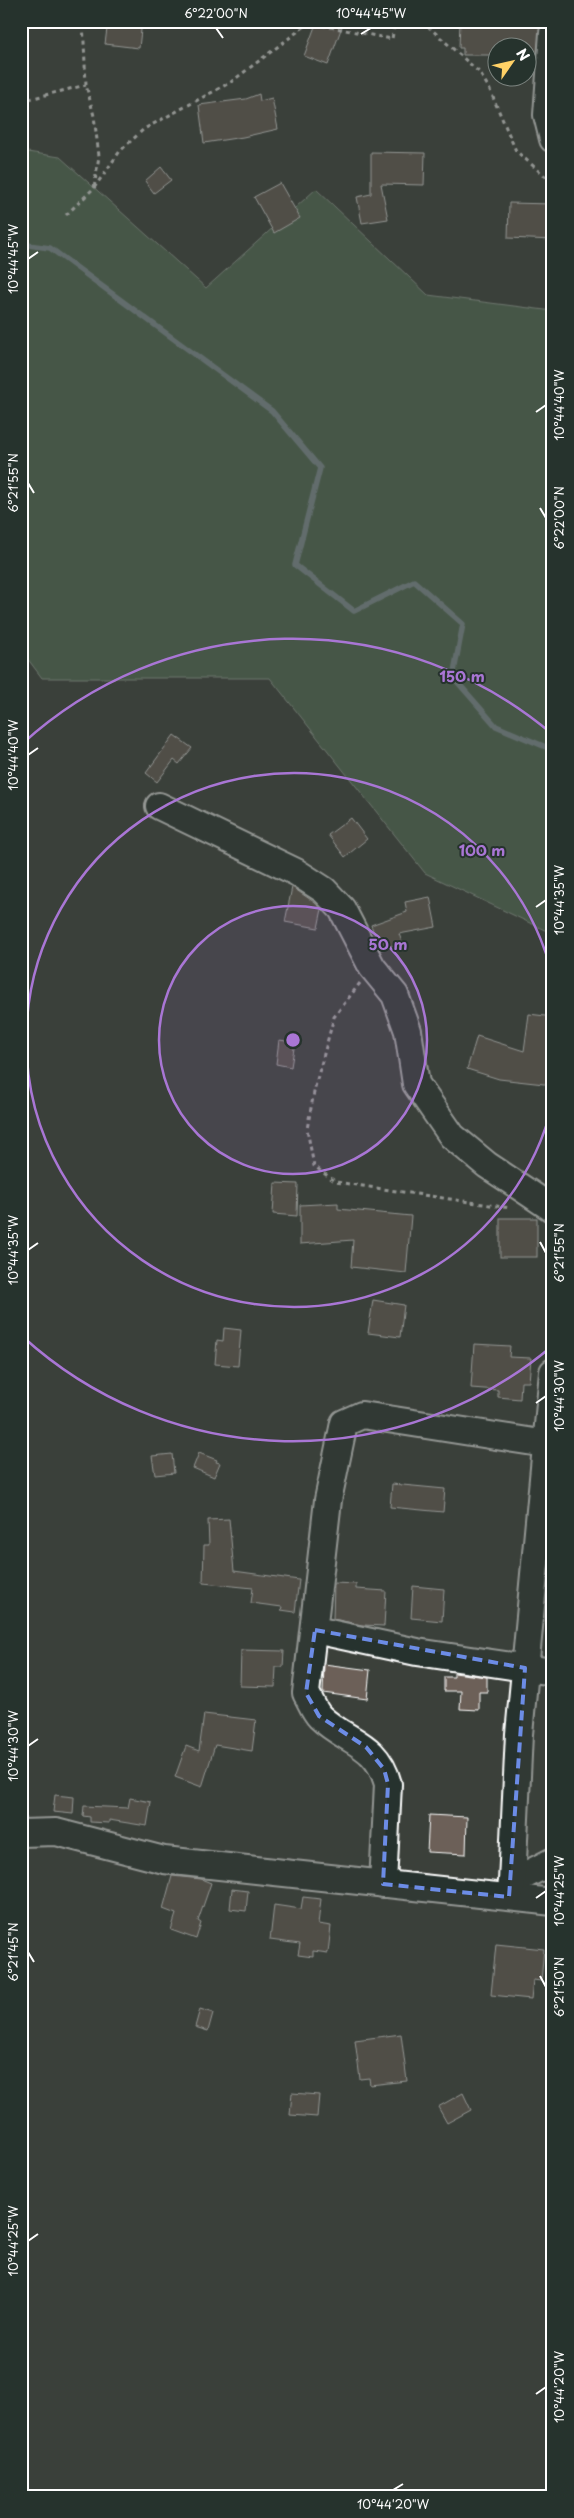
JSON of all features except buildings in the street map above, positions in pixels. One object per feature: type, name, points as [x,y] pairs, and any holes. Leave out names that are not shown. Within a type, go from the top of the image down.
[{"type":"street","points":[[553,33],[547,116],[553,139]]},
{"type":"street","points":[[159,806],[296,872],[324,890],[342,909],[372,967],[395,995],[408,1030],[416,1084],[452,1136],[487,1165],[553,1209]]},
{"type":"street","points":[[510,1890],[519,1734],[549,1444],[553,1372]]},
{"type":"street","points":[[383,1884],[388,1784],[384,1769],[366,1747],[319,1716],[306,1693],[328,1500],[344,1423],[362,1416],[549,1444]]},
{"type":"street","points":[[314,1630],[417,1652],[553,1672]]},
{"type":"street","points":[[21,1833],[56,1832],[164,1860],[383,1884],[510,1890],[553,1902]]},
{"type":"street","points":[[510,1890],[553,1861]]},
{"type":"path","points":[[83,21],[86,85],[100,156],[94,188]]},
{"type":"path","points":[[327,26],[328,21]]},
{"type":"path","points":[[66,215],[94,188],[120,151],[144,129],[231,82],[309,23],[392,39],[395,21]]},
{"type":"path","points":[[422,21],[479,72],[489,88],[516,151],[553,182]]},
{"type":"path","points":[[21,101],[86,85]]},
{"type":"path","points":[[372,967],[334,1016],[315,1087],[307,1129],[314,1166],[336,1182],[513,1208]]},
{"type":"highlighted area","points":[[315,1630],[525,1668],[509,1897],[383,1884],[388,1784],[384,1769],[366,1747],[319,1716],[306,1693]]},
{"type":"green space","points":[[21,151],[60,157],[206,288],[316,189],[428,295],[553,311],[553,934],[425,873],[270,678],[42,678],[21,650]]},
{"type":"waterway","points":[[21,244],[50,248],[272,411],[320,468],[295,565],[354,611],[414,581],[463,624],[453,677],[496,726],[553,750]]}]
